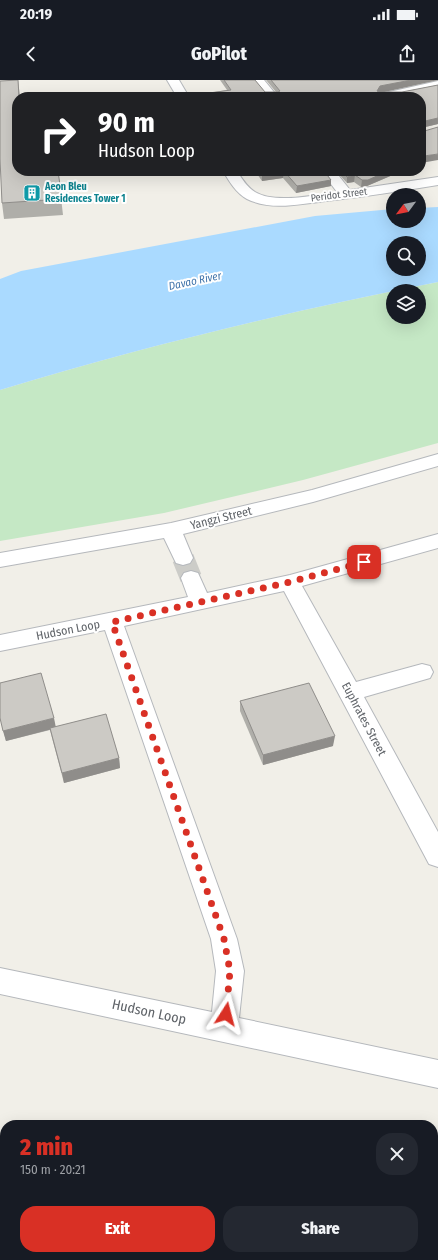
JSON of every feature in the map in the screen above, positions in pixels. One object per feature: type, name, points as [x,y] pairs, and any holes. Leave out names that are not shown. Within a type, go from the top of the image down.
[{"type":"street","points":[[173,80],[180,92]]},
{"type":"street","points":[[263,81],[269,92]]},
{"type":"street","points":[[406,92],[438,85]]},
{"type":"street","name":"Peridot Street","points":[[234,176],[251,196],[272,201],[346,195],[438,180]]},
{"type":"street","points":[[332,176],[346,195]]},
{"type":"street","name":"Yangzi Street","points":[[0,560],[171,530],[313,496],[438,460]]},
{"type":"street","points":[[171,530],[183,558]]},
{"type":"street","name":"Hudson Loop","points":[[0,642],[112,622],[290,582],[438,541]]},
{"type":"street","points":[[191,578],[201,602]]},
{"type":"street","name":"Euphrates Street","points":[[290,582],[438,856]]},
{"type":"street","points":[[112,622],[224,939],[230,971],[228,999],[223,1028]]},
{"type":"street","points":[[349,693],[422,672]]},
{"type":"street","name":"Hudson Loop","points":[[0,981],[438,1074]]},
{"type":"green space","points":[[438,282],[438,443],[303,480],[164,513],[0,541],[0,390],[163,344],[386,293],[386,324],[426,324],[426,284]]},
{"type":"water","name":"Davao River","points":[[438,207],[438,282],[426,285],[386,284],[386,293],[218,330],[0,390],[0,279],[21,271],[315,216],[386,210],[386,228],[426,228],[426,208]]},
{"type":"building","points":[[18,80],[19,92],[12,92],[12,176],[59,176],[62,199],[2,203],[0,159],[0,81]]},
{"type":"building","points":[[224,80],[255,80],[265,92],[216,92],[231,90]]},
{"type":"building","points":[[271,80],[411,80],[380,86],[377,91],[379,92],[278,92],[280,91]]},
{"type":"building","points":[[438,85],[438,118],[426,121],[426,92],[402,92]]},
{"type":"building","points":[[438,127],[438,154],[426,156],[426,131]]},
{"type":"building","points":[[288,176],[328,176],[331,180],[297,186]]},
{"type":"building","points":[[356,176],[377,176],[368,180],[362,180]]},
{"type":"building","points":[[41,673],[54,718],[3,731],[0,718],[0,683]]},
{"type":"building","points":[[309,683],[335,736],[263,755],[240,701]]},
{"type":"building","points":[[106,714],[119,758],[62,773],[50,728]]},
{"type":"tunnel","points":[[183,558],[191,578]]},
{"type":"place","name":"Aeon Bleu Residences Tower 1","points":[[32,193]]},
{"type":"route","points":[[226,1014],[230,971],[224,939],[112,622],[290,582],[364,562]]}]
